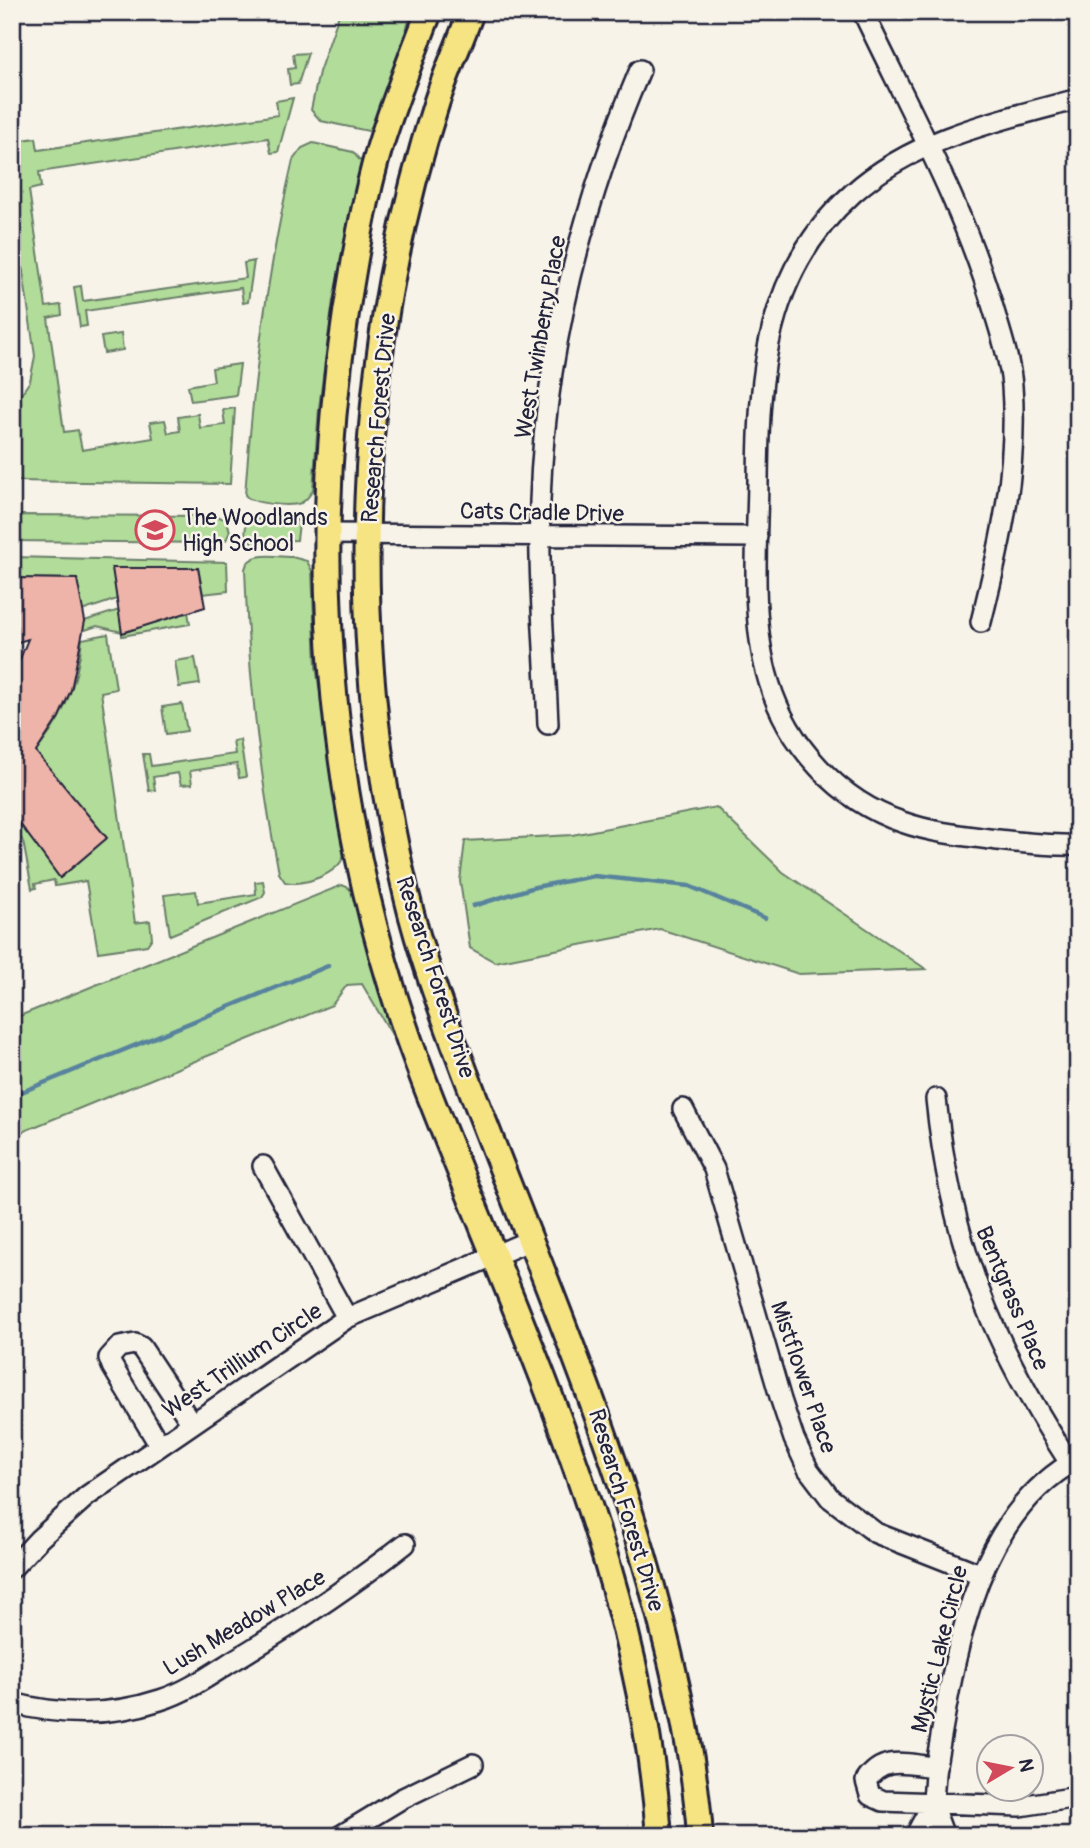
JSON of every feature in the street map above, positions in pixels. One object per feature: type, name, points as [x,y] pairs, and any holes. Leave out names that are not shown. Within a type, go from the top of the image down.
[{"type":"main road","name":"Research Forest Drive","points":[[429,12],[379,150],[354,262],[333,415],[326,534],[328,629],[336,714],[348,801],[368,901],[421,1074],[590,1508],[620,1607],[639,1699],[659,1836]]},
{"type":"main road","name":"Research Forest Drive","points":[[471,12],[437,101],[394,269],[372,432],[367,534],[368,625],[375,713],[387,797],[406,895],[460,1059],[592,1396],[625,1489],[679,1693],[700,1836]]},
{"type":"street","points":[[863,12],[926,145],[985,280],[1011,383],[1012,477],[1001,543],[981,622]]},
{"type":"street","name":"West Twinberry Place","points":[[548,724],[540,500],[550,405],[566,303],[596,187],[640,70]]},
{"type":"street","points":[[1078,99],[926,145],[872,177],[851,194],[810,243],[782,297],[764,354],[760,392],[757,537],[762,651],[769,681],[788,728],[818,767],[871,808],[900,822],[976,837],[1078,845]]},
{"type":"street","name":"Cats Cradle Drive","points":[[326,534],[541,538],[757,537]]},
{"type":"street","name":"Bentgrass Place","points":[[936,1099],[942,1158],[956,1225],[978,1290],[1005,1355],[1074,1461]]},
{"type":"street","name":"Mistflower Place","points":[[683,1109],[714,1170],[781,1400],[794,1439],[808,1469],[831,1498],[876,1533],[980,1574]]},
{"type":"street","points":[[263,1166],[347,1318]]},
{"type":"street","name":"West Trillium Circle","points":[[13,1565],[87,1496],[347,1318],[531,1240]]},
{"type":"street","points":[[160,1446],[112,1366],[109,1358],[119,1347],[135,1344],[141,1348],[192,1424]]},
{"type":"street","name":"Mystic Lake Circle","points":[[916,1836],[932,1804],[953,1677],[980,1574],[1015,1513],[1074,1461]]},
{"type":"street","name":"Lush Meadow Place","points":[[12,1703],[56,1712],[91,1713],[163,1699],[252,1650],[358,1580],[405,1544]]},
{"type":"street","points":[[936,1768],[889,1763],[875,1767],[866,1781],[870,1795],[883,1801],[1020,1806],[1078,1797]]},
{"type":"street","points":[[340,1836],[401,1799],[473,1764]]},
{"type":"street","name":"Mystic Lake Circle","points":[[932,1804],[944,1836]]},
{"type":"green space","points":[[340,12],[412,12],[375,122],[368,131],[321,121],[311,110],[319,72]]},
{"type":"green space","points":[[308,53],[298,84],[290,85],[288,69],[295,68],[293,54]]},
{"type":"green space","points":[[12,74],[22,140],[36,138],[38,150],[278,115],[276,101],[293,98],[278,152],[271,153],[268,138],[39,172],[41,187],[29,190],[46,307],[61,305],[62,315],[48,318],[64,432],[78,430],[82,450],[153,438],[150,422],[165,420],[168,433],[180,431],[178,417],[198,414],[200,428],[225,425],[223,410],[235,408],[230,484],[12,481],[12,407],[30,381],[35,356],[12,194]]},
{"type":"green space","points":[[313,143],[353,152],[363,164],[333,300],[319,408],[313,490],[301,503],[271,504],[255,501],[245,495],[252,410],[268,285],[293,160],[302,148]]},
{"type":"green space","points":[[254,261],[248,302],[243,303],[241,288],[85,311],[87,326],[80,327],[74,287],[81,286],[83,301],[246,278],[244,263]]},
{"type":"green space","points":[[12,290],[21,350],[12,382]]},
{"type":"green space","points":[[121,334],[123,350],[104,353],[101,337]]},
{"type":"green space","points":[[240,364],[236,395],[191,401],[188,386],[214,381],[212,368]]},
{"type":"green space","points":[[12,515],[217,516],[227,520],[230,532],[226,540],[217,543],[12,541]]},
{"type":"green space","points":[[295,518],[299,523],[297,540],[252,542],[245,536],[246,525],[253,519]]},
{"type":"green space","points":[[12,557],[227,562],[228,591],[203,594],[198,568],[113,568],[117,599],[82,611],[76,579],[12,578]]},
{"type":"green space","points":[[258,557],[292,557],[307,561],[312,571],[316,666],[344,855],[341,862],[328,873],[301,883],[285,882],[279,873],[260,760],[245,569],[252,559]]},
{"type":"green space","points":[[119,610],[122,632],[97,626],[58,639],[59,629]]},
{"type":"green space","points":[[188,612],[190,624],[122,636],[122,633]]},
{"type":"green space","points":[[108,634],[116,689],[101,692],[135,923],[150,921],[152,938],[147,945],[98,952],[86,881],[55,886],[54,880],[35,884],[36,888],[32,889],[23,841],[12,828],[12,813],[60,878],[106,839],[46,764],[30,758],[51,732],[66,703],[77,672],[82,639]]},
{"type":"green space","points":[[195,658],[200,684],[179,687],[175,661]]},
{"type":"green space","points":[[182,704],[187,731],[166,734],[162,707]]},
{"type":"green space","points":[[240,740],[246,777],[239,778],[237,764],[190,771],[192,784],[181,785],[178,773],[153,777],[155,790],[149,791],[143,754],[149,754],[151,766],[235,754],[233,741]]},
{"type":"green space","points":[[716,807],[783,872],[926,969],[799,974],[660,929],[495,962],[470,948],[460,881],[465,841],[572,835]]},
{"type":"green space","points":[[263,881],[265,892],[262,897],[170,935],[164,895],[196,891],[198,903],[256,894],[255,882]]},
{"type":"green space","points":[[342,885],[352,893],[395,1040],[362,984],[347,985],[332,1005],[12,1136],[12,1019]]},
{"type":"building","points":[[112,568],[198,568],[205,607],[122,633]]},
{"type":"building","name":"The Woodlands High School","points":[[12,578],[77,579],[85,621],[71,690],[59,717],[36,752],[107,838],[60,878],[12,813],[12,679],[28,639],[12,644]]},
{"type":"waterway","points":[[473,906],[535,887],[594,876],[689,886],[765,918]]},
{"type":"waterway","points":[[12,1096],[328,966]]},
{"type":"place","name":"The Woodlands High School","points":[[155,530]]}]
